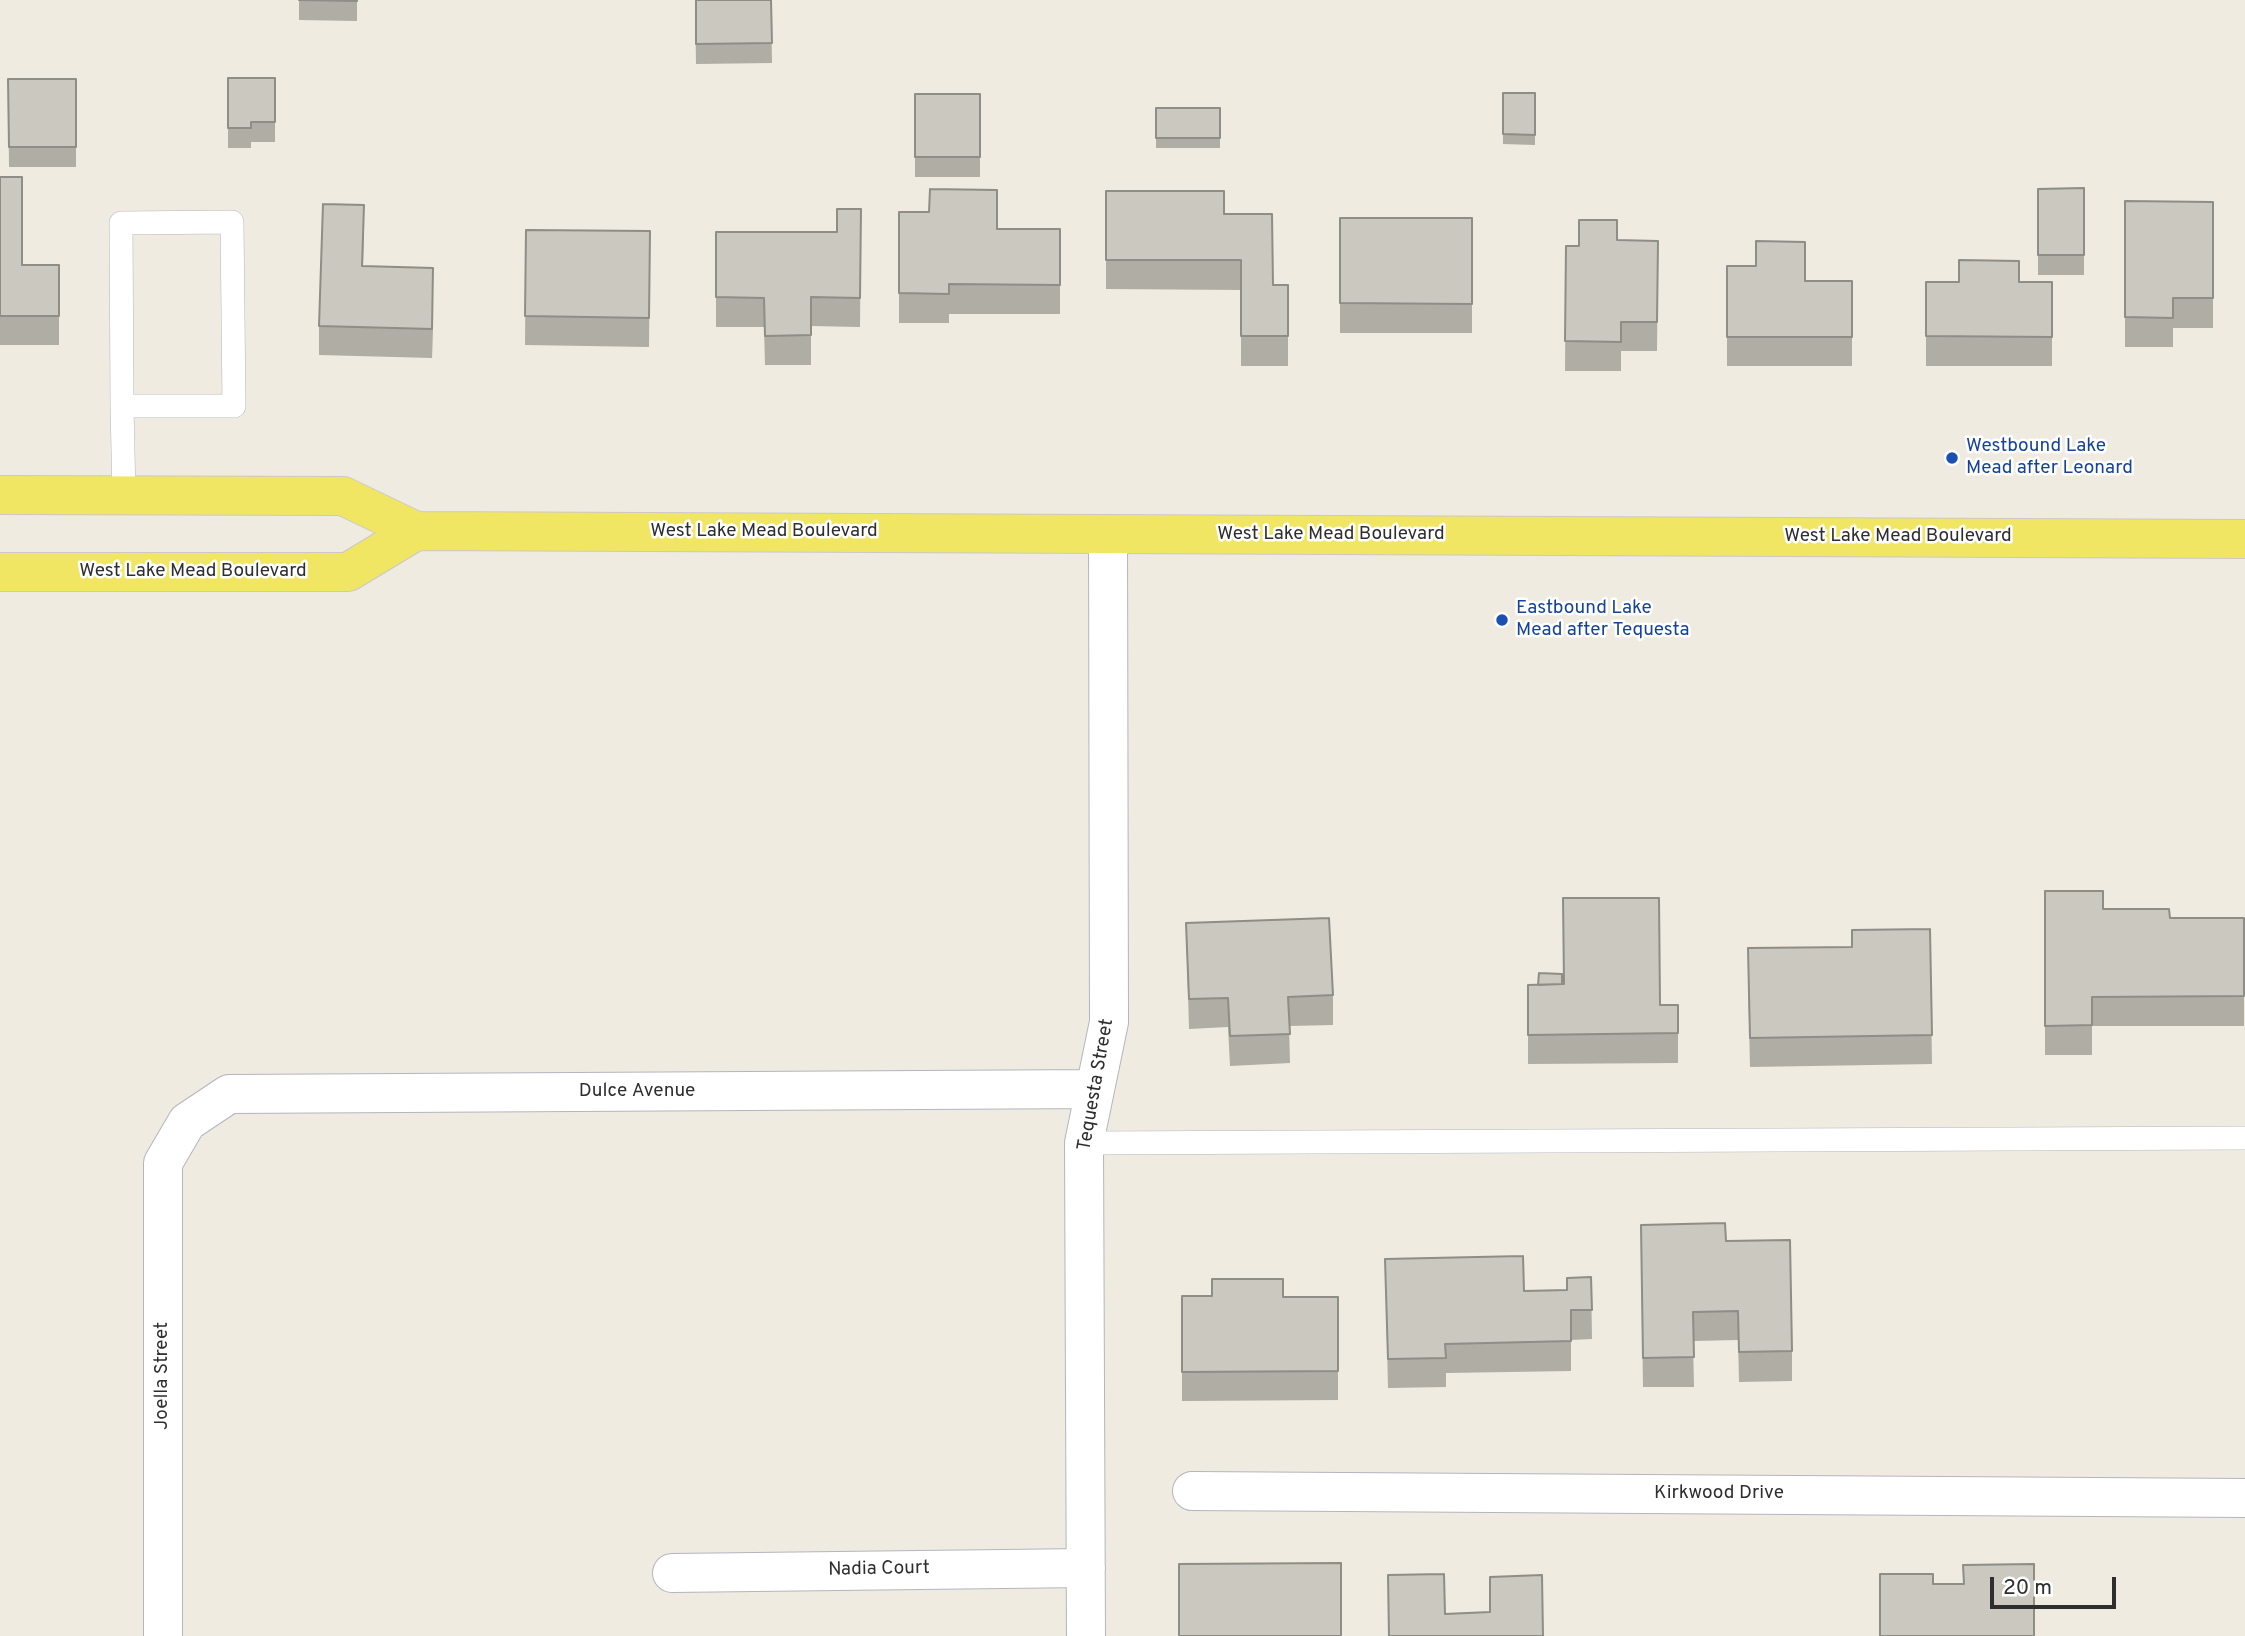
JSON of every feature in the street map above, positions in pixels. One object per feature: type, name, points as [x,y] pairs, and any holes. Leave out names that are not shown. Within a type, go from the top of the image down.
[{"type":"main road","name":"West Lake Mead Boulevard","points":[[0,495],[343,496],[416,531],[2245,539]]},
{"type":"main road","name":"West Lake Mead Boulevard","points":[[0,572],[348,572],[416,531]]},
{"type":"street","name":"Tequesta Street","points":[[1086,1636],[1084,1143],[1110,1022],[1108,534]]},
{"type":"street","name":"Dulce Avenue","points":[[187,1122],[229,1094],[1095,1089]]},
{"type":"street","name":"Joella Street","points":[[163,1636],[163,1163],[187,1122]]},
{"type":"street","name":"Kirkwood Drive","points":[[1192,1491],[2245,1498]]},
{"type":"street","name":"Nadia Court","points":[[672,1573],[1086,1568]]},
{"type":"lane","points":[[122,406],[234,406],[232,222],[121,223],[122,406],[124,496]]},
{"type":"lane","points":[[1084,1143],[2245,1138]]},
{"type":"building","points":[[696,0],[771,0],[772,43],[696,44]]},
{"type":"building","points":[[228,78],[275,78],[275,122],[251,122],[251,128],[228,128]]},
{"type":"building","points":[[8,79],[76,79],[76,147],[9,147]]},
{"type":"building","points":[[1503,93],[1535,93],[1535,135],[1503,134]]},
{"type":"building","points":[[915,94],[980,94],[980,157],[915,157]]},
{"type":"building","points":[[1156,108],[1220,108],[1220,138],[1156,138]]},
{"type":"building","points":[[0,177],[22,177],[22,265],[59,265],[59,316],[0,316]]},
{"type":"building","points":[[2084,188],[2084,255],[2038,255],[2038,189]]},
{"type":"building","points":[[930,189],[997,190],[997,229],[1060,229],[1060,285],[949,284],[949,294],[899,293],[899,212],[929,212]]},
{"type":"building","points":[[1106,191],[1224,191],[1224,214],[1272,214],[1273,285],[1288,285],[1288,336],[1241,336],[1241,260],[1106,260]]},
{"type":"building","points":[[2125,201],[2213,202],[2213,298],[2173,298],[2173,318],[2125,317]]},
{"type":"building","points":[[323,204],[364,205],[362,266],[433,268],[432,329],[319,326]]},
{"type":"building","points":[[837,209],[861,209],[860,298],[811,297],[811,335],[765,336],[764,298],[716,297],[716,232],[837,232]]},
{"type":"building","points":[[1340,218],[1472,218],[1472,304],[1340,303]]},
{"type":"building","points":[[1579,220],[1617,220],[1617,240],[1658,241],[1657,322],[1621,322],[1621,342],[1565,341],[1566,246],[1579,246]]},
{"type":"building","points":[[526,230],[650,231],[649,318],[525,316]]},
{"type":"building","points":[[1756,241],[1805,242],[1805,281],[1852,281],[1852,337],[1727,337],[1727,266],[1756,266]]},
{"type":"building","points":[[1959,260],[2019,261],[2019,282],[2052,282],[2052,337],[1926,336],[1926,282],[1959,282]]},
{"type":"building","points":[[2045,891],[2103,891],[2103,909],[2169,909],[2170,918],[2244,918],[2244,996],[2092,997],[2092,1025],[2045,1026]]},
{"type":"building","points":[[1563,898],[1659,898],[1660,1005],[1678,1005],[1678,1033],[1528,1035],[1528,985],[1564,984]]},
{"type":"building","points":[[1329,918],[1333,995],[1288,997],[1290,1034],[1230,1036],[1228,998],[1189,999],[1186,923]]},
{"type":"building","points":[[1930,929],[1932,1035],[1750,1038],[1748,948],[1852,947],[1852,930]]},
{"type":"building","points":[[1539,973],[1562,974],[1562,984],[1538,985]]},
{"type":"building","points":[[1725,1223],[1726,1241],[1790,1240],[1792,1351],[1739,1352],[1738,1311],[1693,1312],[1694,1357],[1643,1358],[1641,1225]]},
{"type":"building","points":[[1523,1256],[1524,1291],[1567,1290],[1567,1278],[1591,1277],[1592,1310],[1571,1310],[1571,1341],[1445,1344],[1446,1358],[1388,1359],[1385,1259]]},
{"type":"building","points":[[1212,1279],[1283,1279],[1283,1297],[1338,1297],[1338,1371],[1182,1372],[1182,1296],[1212,1296]]},
{"type":"building","points":[[1341,1563],[1341,1636],[1179,1636],[1179,1564]]},
{"type":"building","points":[[2034,1564],[2034,1636],[1880,1636],[1880,1574],[1933,1574],[1933,1584],[1964,1584],[1963,1565]]},
{"type":"building","points":[[1444,1574],[1445,1614],[1490,1612],[1490,1577],[1542,1575],[1543,1636],[1389,1636],[1388,1575]]},
{"type":"place","name":"Westbound Lake Mead after Leonard","points":[[1952,458]]},
{"type":"place","name":"Eastbound Lake Mead after Tequesta","points":[[1502,620]]}]
